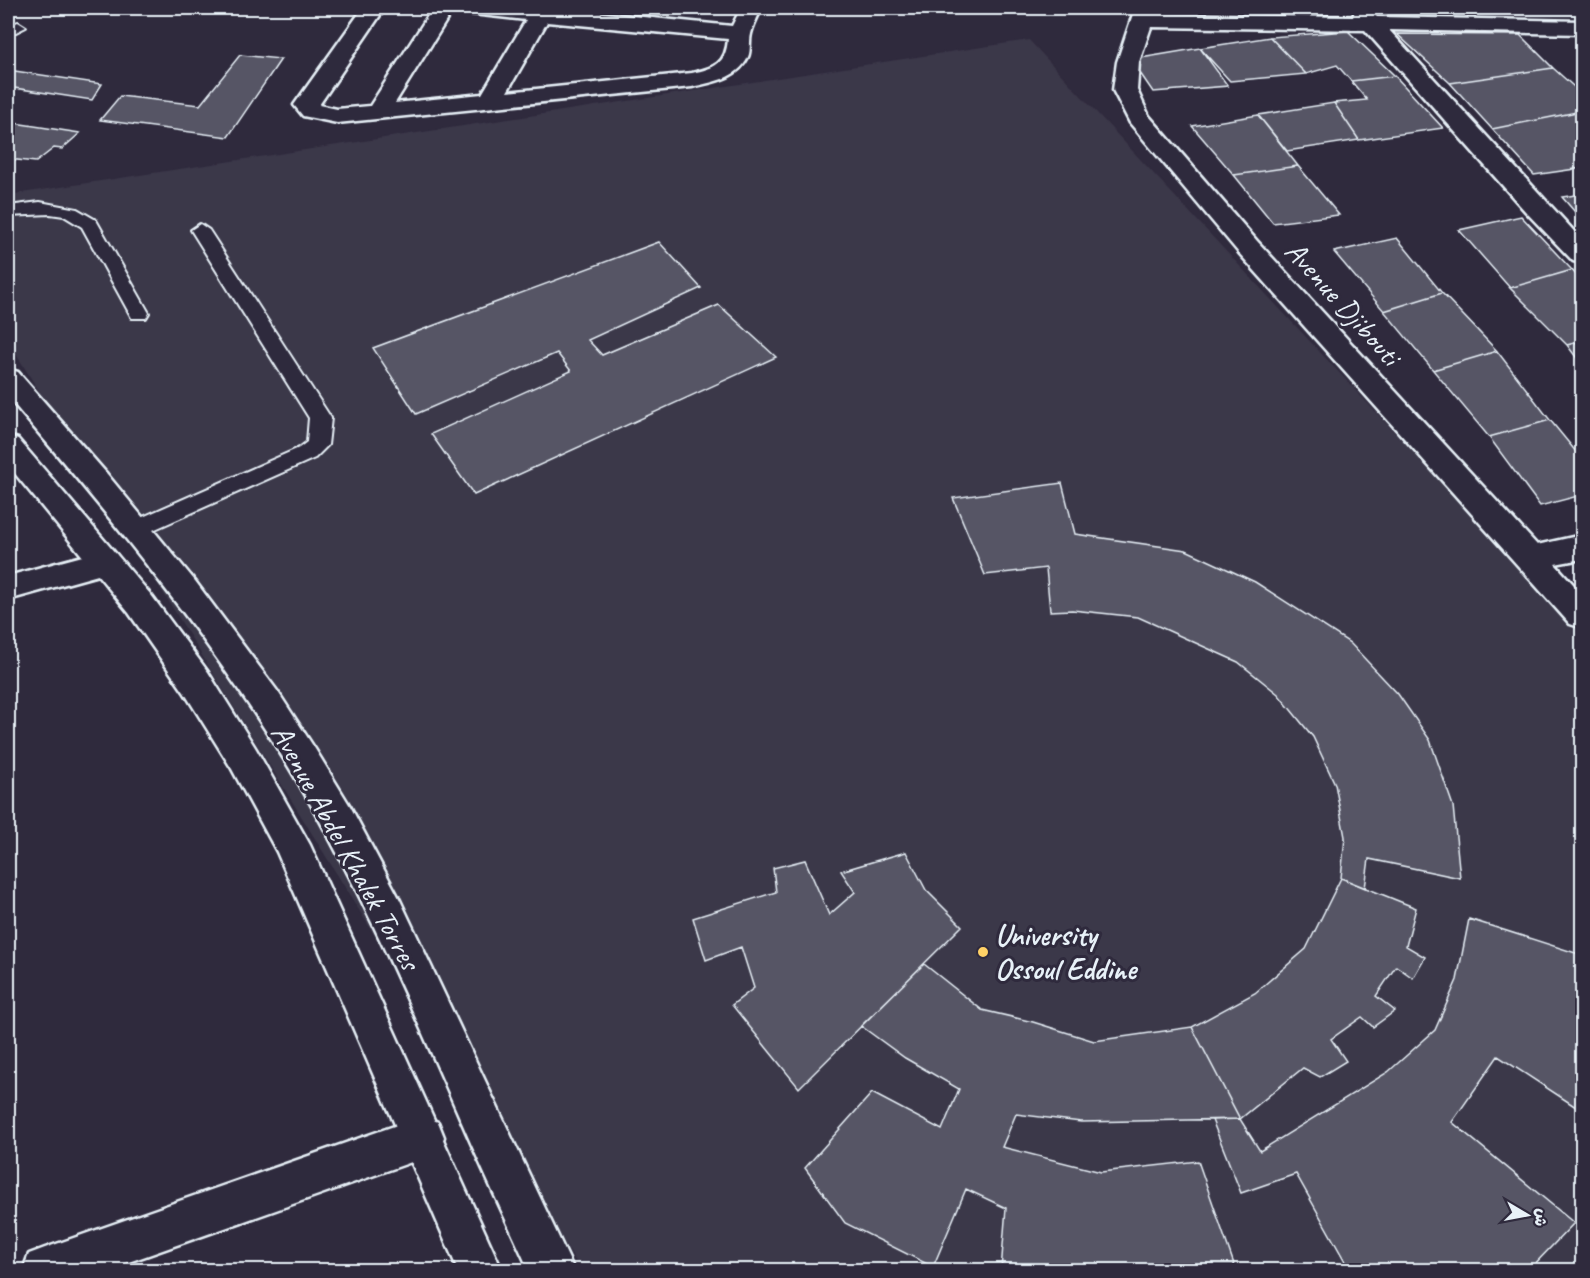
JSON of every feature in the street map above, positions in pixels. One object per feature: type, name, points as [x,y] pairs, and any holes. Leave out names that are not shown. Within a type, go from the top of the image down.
[{"type":"street","points":[[374,8],[306,105],[311,111],[337,116],[692,80],[713,75],[727,68],[738,56],[740,33],[751,8]]},
{"type":"street","points":[[380,110],[443,8]]},
{"type":"street","points":[[472,8],[648,15],[740,33]]},
{"type":"street","points":[[490,101],[542,11]]},
{"type":"street","points":[[1144,14],[1364,16],[1582,27]]},
{"type":"street","name":"Avenue Djibouti","points":[[1144,14],[1128,62],[1125,90],[1138,118],[1256,256],[1582,615]]},
{"type":"street","points":[[1364,16],[1535,207],[1582,255]]},
{"type":"street","name":"Avenue Abdel Khalek Torres","points":[[8,379],[135,530],[245,672],[291,740],[337,816],[420,980],[461,1075],[552,1270]]},
{"type":"street","name":"Avenue Abdel Khalek Torres","points":[[8,446],[140,604],[196,682],[244,759],[287,835],[423,1137],[480,1270]]},
{"type":"street","points":[[1530,558],[1582,547]]},
{"type":"street","points":[[8,588],[105,562]]},
{"type":"street","points":[[45,1270],[423,1137]]},
{"type":"lane","points":[[8,211],[43,206],[68,210],[80,216],[89,224],[139,313]]},
{"type":"lane","points":[[135,530],[318,445],[320,418],[200,230]]},
{"type":"shaded area","name":"University Ossoul Eddine","points":[[1029,40],[1582,633],[1582,1270],[581,1270],[8,341],[8,195]]},
{"type":"building","points":[[1348,31],[1395,76],[1351,81],[1337,65],[1306,74],[1270,37]]},
{"type":"building","points":[[1397,34],[1520,35],[1553,68],[1450,83]]},
{"type":"building","points":[[1270,37],[1306,74],[1230,81],[1200,48]]},
{"type":"building","points":[[1200,48],[1228,86],[1153,92],[1138,70],[1141,58]]},
{"type":"building","points":[[240,55],[281,59],[228,137],[100,120],[120,96],[200,105]]},
{"type":"building","points":[[1553,68],[1582,94],[1582,111],[1492,129],[1450,83]]},
{"type":"building","points":[[8,70],[102,84],[92,100],[8,87]]},
{"type":"building","points":[[1395,76],[1443,128],[1359,140],[1334,103],[1367,100],[1351,81]]},
{"type":"building","points":[[1334,103],[1359,140],[1287,151],[1258,115]]},
{"type":"building","points":[[1582,111],[1582,168],[1534,175],[1492,129]]},
{"type":"building","points":[[1258,115],[1298,166],[1234,175],[1192,126]]},
{"type":"building","points":[[8,122],[80,133],[62,149],[54,148],[36,162],[8,159]]},
{"type":"building","points":[[1298,166],[1339,215],[1273,223],[1234,175]]},
{"type":"building","points":[[1582,194],[1582,220],[1562,197]]},
{"type":"building","points":[[1521,216],[1572,270],[1510,288],[1459,230]]},
{"type":"building","points":[[1397,238],[1442,293],[1384,311],[1334,252]]},
{"type":"building","points":[[659,242],[701,288],[588,340],[602,355],[719,305],[776,357],[474,495],[431,434],[571,371],[557,353],[416,414],[373,348]]},
{"type":"building","points":[[1572,270],[1582,282],[1582,341],[1567,345],[1510,288]]},
{"type":"building","points":[[1442,293],[1497,351],[1433,370],[1384,311]]},
{"type":"building","points":[[1582,341],[1582,365],[1567,345]]},
{"type":"building","points":[[1497,351],[1550,420],[1489,437],[1433,370]]},
{"type":"building","points":[[1550,420],[1582,459],[1582,495],[1540,506],[1489,437]]},
{"type":"building","points":[[1062,483],[1075,534],[1186,550],[1255,582],[1350,643],[1398,694],[1430,740],[1453,806],[1460,878],[1369,859],[1365,888],[1341,878],[1345,837],[1335,784],[1313,737],[1278,694],[1238,662],[1138,617],[1072,610],[1050,611],[1046,568],[985,575],[953,498]]},
{"type":"building","points":[[906,852],[926,890],[962,926],[799,1088],[732,1005],[754,988],[741,947],[706,960],[693,918],[776,892],[773,868],[805,860],[829,915],[855,892],[841,871]]},
{"type":"building","points":[[1341,878],[1416,908],[1406,946],[1425,957],[1413,978],[1396,966],[1376,996],[1395,1011],[1373,1027],[1362,1017],[1331,1039],[1346,1061],[1320,1077],[1303,1068],[1240,1119],[1192,1027],[1255,993],[1306,949]]},
{"type":"building","points":[[1469,919],[1582,955],[1582,1111],[1498,1056],[1452,1122],[1574,1223],[1529,1270],[1350,1270],[1296,1174],[1241,1193],[1212,1120],[1240,1119],[1260,1151],[1388,1072],[1435,1030],[1457,980]]},
{"type":"building","points":[[924,964],[982,1010],[1033,1022],[1094,1041],[1192,1027],[1240,1119],[1081,1122],[1016,1114],[1002,1147],[1101,1172],[1198,1161],[1236,1270],[1001,1270],[1006,1208],[966,1189],[933,1267],[845,1223],[805,1168],[872,1093],[942,1130],[959,1089],[905,1058],[861,1026]]},
{"type":"place","name":"University Ossoul Eddine","points":[[983,952]]}]
